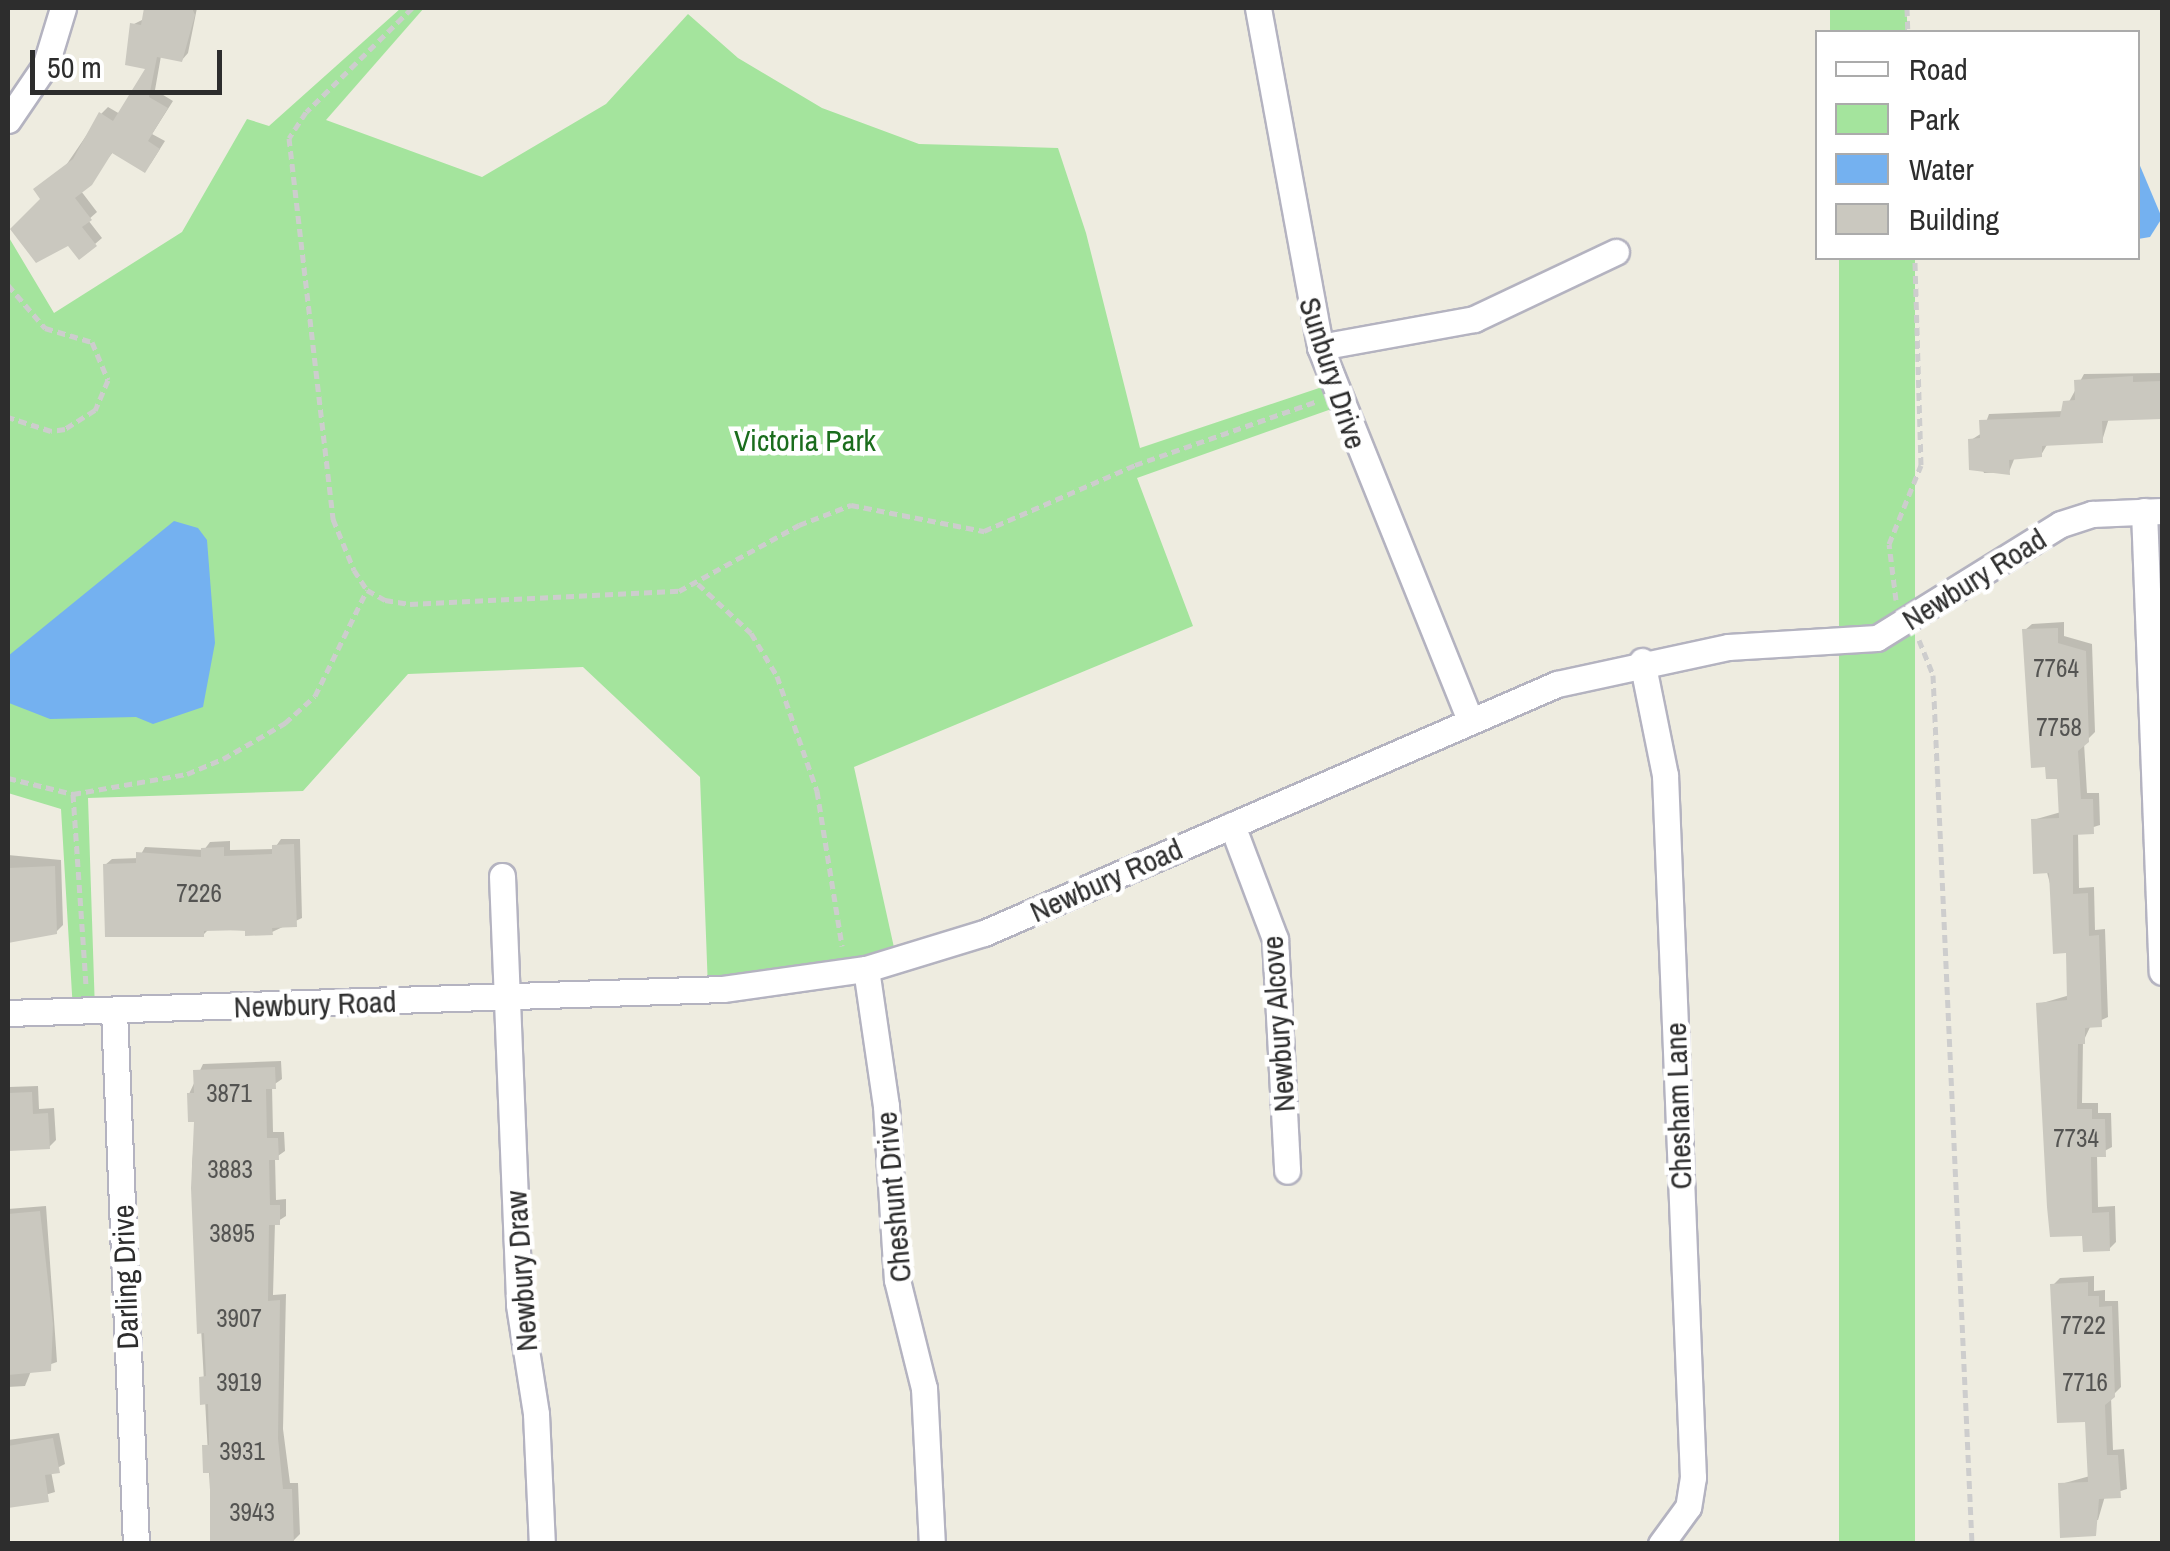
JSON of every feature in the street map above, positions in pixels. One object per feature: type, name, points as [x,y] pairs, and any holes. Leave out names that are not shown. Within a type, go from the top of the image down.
[{"type":"street","points":[[8,120],[46,64],[63,8]]},
{"type":"street","name":"Sunbury Drive","points":[[1258,8],[1320,347],[1335,395],[1470,721]]},
{"type":"street","points":[[1320,347],[1474,319],[1616,252]]},
{"type":"street","name":"Newbury Road","points":[[8,1013],[723,988],[856,972],[984,934],[1557,684],[1642,661],[1728,647],[1877,638],[1908,623],[2062,524],[2092,514],[2153,511],[2162,972]]},
{"type":"street","name":"Chesham Lane","points":[[1642,661],[1664,775],[1693,1477],[1688,1507],[1661,1544]]},
{"type":"street","name":"Newbury Alcove","points":[[1232,826],[1265,898],[1275,939],[1287,1171]]},
{"type":"street","name":"Newbury Draw","points":[[502,876],[519,1305],[536,1414],[542,1544]]},
{"type":"street","name":"Cheshunt Drive","points":[[856,972],[886,1106],[897,1280],[924,1388],[932,1544]]},
{"type":"street","name":"Darling Drive","points":[[114,1011],[136,1544]]},
{"type":"path","points":[[412,8],[306,112],[289,138],[333,519],[367,590],[410,604],[662,593],[698,584],[832,510],[868,505],[984,532],[1134,465],[1335,395]]},
{"type":"path","points":[[1915,260],[1921,465],[1889,544],[1888,566],[1908,623],[1933,675],[1972,1544]]},
{"type":"path","points":[[8,286],[45,328],[92,342],[108,380],[95,410],[65,429],[51,432],[8,418]]},
{"type":"path","points":[[698,584],[751,633],[777,676],[817,791],[856,972]]},
{"type":"path","points":[[8,778],[72,794],[188,774],[285,723],[315,696],[367,590]]},
{"type":"path","points":[[72,794],[83,1011]]},
{"type":"green space","name":"Victoria Park","points":[[401,8],[424,8],[326,120],[482,177],[606,104],[688,14],[738,58],[822,108],[919,144],[1058,148],[1086,233],[1140,448],[1331,384],[1340,406],[1137,478],[1193,626],[854,767],[897,961],[708,989],[700,777],[583,667],[408,674],[303,791],[88,798],[95,1011],[73,1011],[61,809],[8,793],[8,236],[54,313],[182,232],[247,119],[269,126]]},
{"type":"green space","points":[[1830,8],[1907,8],[1907,30],[1830,30]]},
{"type":"green space","points":[[1839,260],[1915,260],[1915,1544],[1839,1544]]},
{"type":"water","points":[[2140,166],[2162,218],[2150,237],[2140,239]]},
{"type":"water","points":[[174,521],[198,528],[207,540],[215,643],[203,707],[153,724],[136,717],[50,719],[9,703],[8,656]]},
{"type":"building","points":[[144,8],[192,8],[195,15],[182,62],[157,57],[149,97],[168,108],[148,141],[160,149],[145,173],[112,153],[92,185],[75,198],[92,220],[82,227],[97,246],[79,260],[68,246],[36,263],[10,229],[40,199],[33,189],[73,159],[99,112],[113,121],[145,69],[125,65],[130,23],[141,25]]},
{"type":"building","points":[[2133,376],[2133,382],[2162,381],[2162,419],[2102,421],[2103,443],[2042,446],[2042,457],[2009,460],[2010,475],[1969,470],[1968,439],[1980,438],[1979,420],[2060,417],[2063,401],[2075,400],[2074,380]]},
{"type":"building","points":[[2058,628],[2058,643],[2086,651],[2089,742],[2078,751],[2081,799],[2093,799],[2094,834],[2073,835],[2073,894],[2088,893],[2089,936],[2099,935],[2102,1027],[2085,1028],[2085,1044],[2078,1044],[2077,1109],[2092,1109],[2092,1119],[2105,1119],[2106,1157],[2091,1157],[2092,1213],[2109,1212],[2110,1251],[2083,1252],[2082,1236],[2050,1237],[2047,1207],[2036,1003],[2067,1000],[2066,953],[2053,954],[2049,873],[2033,874],[2031,819],[2059,818],[2057,779],[2046,779],[2045,767],[2031,768],[2022,629]]},
{"type":"building","points":[[294,844],[297,927],[272,928],[273,935],[245,936],[245,930],[204,931],[204,937],[105,937],[103,864],[136,863],[136,852],[201,857],[201,848],[224,847],[224,856],[272,854],[272,845]]},
{"type":"building","points":[[55,866],[57,934],[8,943],[8,868]]},
{"type":"building","points":[[275,1067],[276,1089],[266,1089],[267,1138],[278,1138],[279,1160],[269,1160],[270,1205],[280,1205],[280,1225],[269,1225],[268,1301],[280,1300],[278,1438],[283,1489],[292,1489],[294,1544],[210,1544],[210,1473],[203,1473],[202,1445],[209,1445],[208,1404],[200,1405],[199,1377],[206,1376],[204,1333],[197,1334],[191,1188],[194,1122],[188,1122],[187,1093],[194,1093],[193,1070]]},
{"type":"building","points":[[32,1092],[33,1114],[48,1113],[50,1149],[8,1151],[8,1093]]},
{"type":"building","points":[[40,1211],[53,1324],[51,1371],[8,1375],[8,1214]]},
{"type":"building","points":[[2088,1282],[2088,1296],[2099,1296],[2099,1307],[2112,1306],[2115,1397],[2105,1405],[2107,1455],[2118,1455],[2121,1498],[2099,1499],[2096,1536],[2060,1538],[2058,1483],[2088,1482],[2085,1422],[2057,1423],[2050,1284]]},
{"type":"building","points":[[53,1438],[60,1473],[45,1475],[49,1502],[8,1508],[8,1446]]}]
